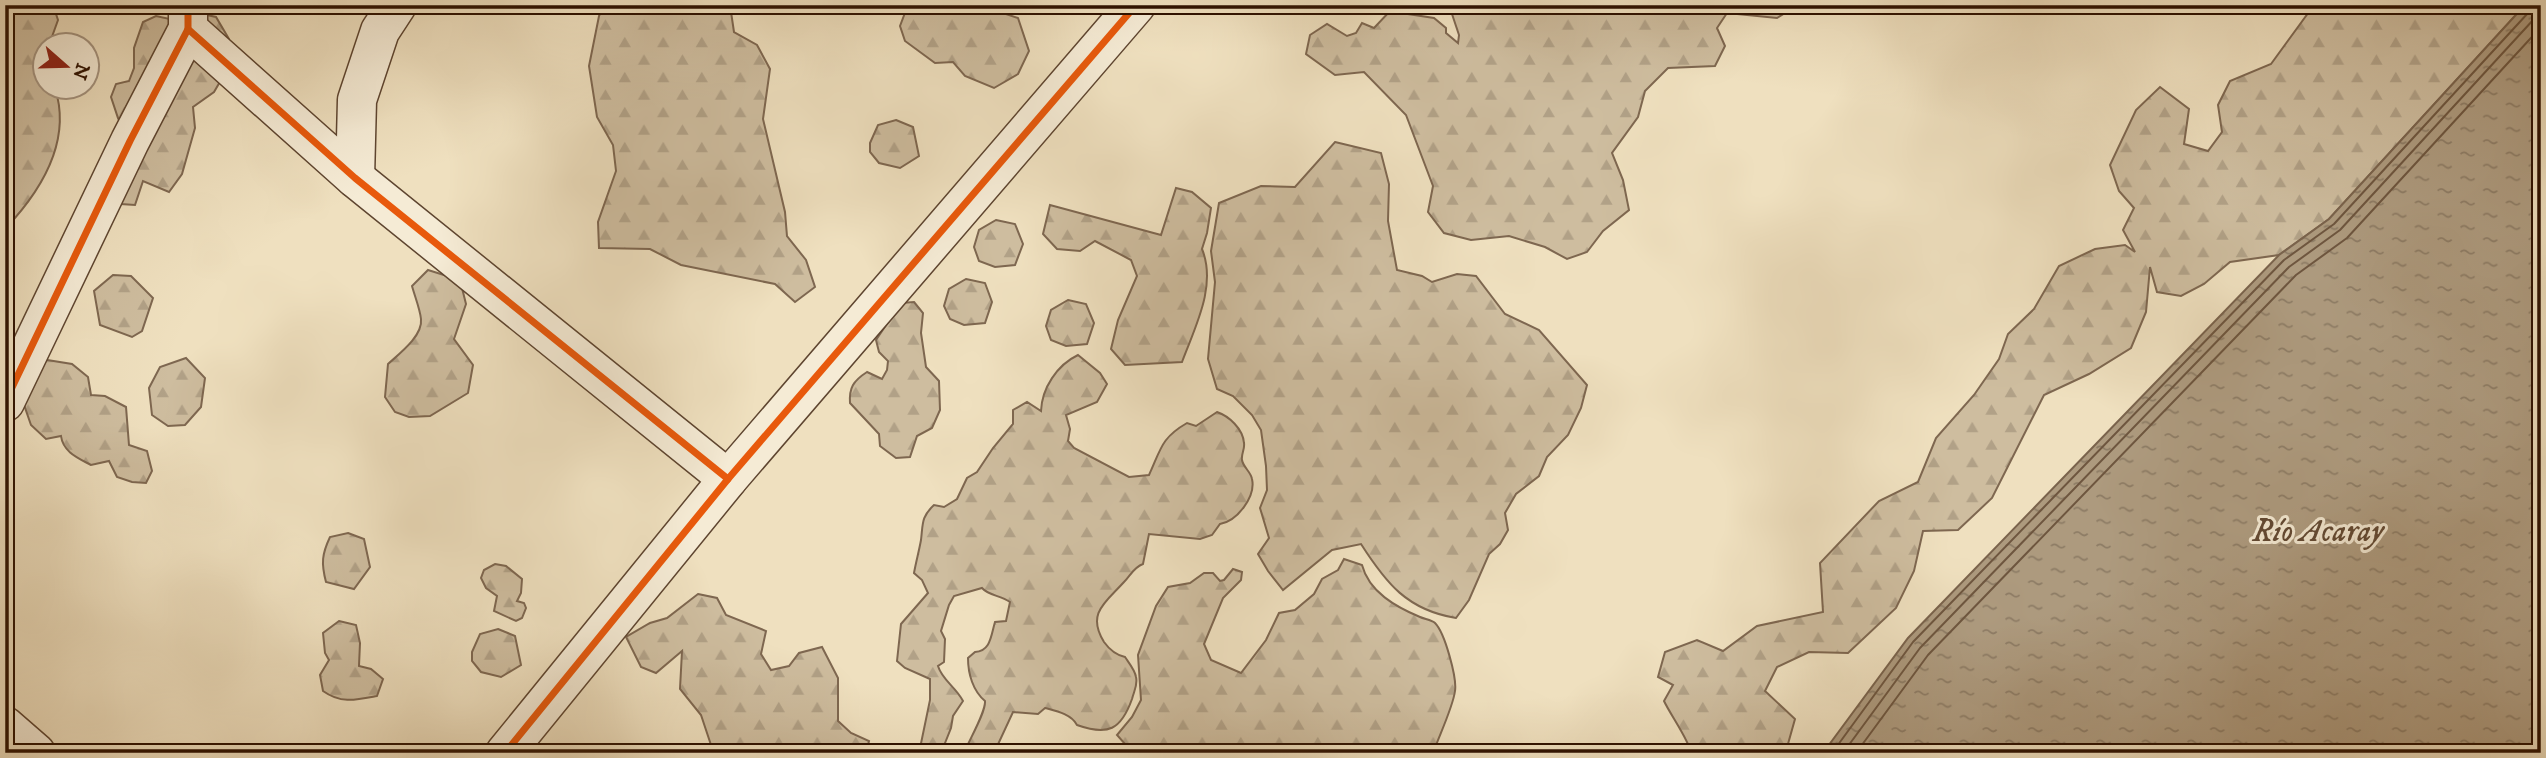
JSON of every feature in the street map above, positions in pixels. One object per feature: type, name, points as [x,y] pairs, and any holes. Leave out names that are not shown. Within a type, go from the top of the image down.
[{"type":"street","points":[[355,178],[358,100],[380,31],[397,5]]},
{"type":"street","points":[[505,753],[728,479],[1136,5]]},
{"type":"street","points":[[5,402],[188,17],[355,178],[728,479]]},
{"type":"street","points":[[5,726],[36,753]]},
{"type":"green space","points":[[5,5],[53,5],[58,20],[54,32],[32,32],[32,102],[58,102],[59,127],[56,146],[41,182],[5,229]]},
{"type":"green space","points":[[604,5],[730,5],[734,32],[757,45],[770,69],[763,119],[785,212],[787,236],[806,260],[815,287],[795,302],[775,284],[681,265],[650,249],[599,248],[598,222],[616,171],[613,145],[597,117],[589,66],[599,16]]},
{"type":"green space","points":[[908,5],[979,5],[1018,18],[1029,51],[1018,74],[994,88],[965,76],[953,62],[935,63],[905,41],[900,26]]},
{"type":"green space","points":[[1449,5],[1798,5],[1777,18],[1727,13],[1717,28],[1725,46],[1715,66],[1668,68],[1645,91],[1638,117],[1612,153],[1623,180],[1629,210],[1603,231],[1587,252],[1567,259],[1545,247],[1509,236],[1471,240],[1444,233],[1428,212],[1433,186],[1406,115],[1364,72],[1335,75],[1306,54],[1310,35],[1327,24],[1347,36],[1356,33],[1362,23],[1374,28],[1390,11],[1401,6],[1408,14],[1434,18],[1458,43],[1459,35]]},
{"type":"green space","points":[[2314,5],[2525,5],[2329,219],[2279,255],[2230,262],[2204,284],[2181,296],[2157,292],[2150,267],[2146,312],[2131,348],[2089,374],[2044,395],[1992,498],[1958,530],[1923,531],[1914,571],[1896,608],[1848,653],[1809,652],[1777,667],[1765,691],[1795,719],[1786,751],[1691,753],[1664,701],[1673,685],[1658,677],[1665,652],[1697,640],[1723,651],[1757,626],[1823,612],[1820,563],[1879,501],[1918,482],[1936,438],[1974,395],[1999,359],[2008,334],[2034,309],[2059,266],[2095,249],[2125,245],[2135,252],[2123,230],[2134,208],[2119,191],[2110,165],[2136,110],[2160,87],[2189,109],[2184,144],[2208,151],[2222,132],[2218,105],[2230,81],[2271,64]]},
{"type":"green space","points":[[184,10],[216,17],[229,39],[228,68],[214,92],[193,107],[195,128],[182,174],[169,192],[143,181],[135,205],[121,204],[130,141],[111,97],[116,84],[129,81],[134,68],[134,48],[143,22],[156,16],[174,20]]},
{"type":"green space","points":[[896,120],[913,127],[919,156],[900,168],[879,163],[870,152],[870,143],[878,125]]},
{"type":"green space","points":[[1335,142],[1381,153],[1389,184],[1388,221],[1397,270],[1422,276],[1432,282],[1457,274],[1476,276],[1505,314],[1539,330],[1587,385],[1581,408],[1568,435],[1547,457],[1539,476],[1516,494],[1505,513],[1508,530],[1500,544],[1489,554],[1469,600],[1456,618],[1424,609],[1400,593],[1361,544],[1332,550],[1283,590],[1258,554],[1269,538],[1260,508],[1267,490],[1261,430],[1252,415],[1233,396],[1217,389],[1208,359],[1215,282],[1211,251],[1219,203],[1261,186],[1295,187]]},
{"type":"green space","points":[[1176,188],[1192,192],[1211,208],[1202,249],[1206,263],[1206,292],[1198,321],[1182,362],[1125,365],[1111,349],[1118,320],[1137,276],[1131,260],[1095,241],[1080,251],[1057,249],[1043,234],[1050,205],[1161,235]]},
{"type":"green space","points":[[996,220],[1015,224],[1023,244],[1015,265],[995,267],[979,261],[974,247],[979,230]]},
{"type":"green space","points":[[428,270],[460,280],[466,304],[454,339],[473,365],[468,393],[430,416],[409,417],[395,412],[385,397],[388,364],[409,344],[421,325],[412,286]]},
{"type":"green space","points":[[113,275],[131,276],[153,298],[142,331],[132,337],[100,325],[94,291]]},
{"type":"green space","points":[[966,279],[985,283],[992,302],[985,323],[964,325],[950,319],[944,306],[949,289]]},
{"type":"green space","points":[[1068,300],[1086,304],[1094,323],[1087,344],[1066,346],[1051,340],[1046,326],[1051,310]]},
{"type":"green space","points":[[914,302],[923,313],[921,333],[926,367],[939,381],[940,410],[932,428],[917,436],[910,457],[896,458],[880,446],[879,434],[850,403],[850,393],[855,382],[867,372],[882,379],[888,361],[879,352],[876,340],[901,303]]},
{"type":"green space","points":[[1078,355],[1100,373],[1107,384],[1097,402],[1066,415],[1070,429],[1068,441],[1074,448],[1129,477],[1149,475],[1163,445],[1172,434],[1187,423],[1196,426],[1217,412],[1231,420],[1241,433],[1244,445],[1242,460],[1251,476],[1251,493],[1239,513],[1220,524],[1212,535],[1200,539],[1149,534],[1143,564],[1135,569],[1100,609],[1097,623],[1104,642],[1125,657],[1136,680],[1136,688],[1128,709],[1112,728],[1097,730],[1077,725],[1063,713],[1045,708],[1038,714],[1013,712],[994,753],[964,753],[985,706],[985,701],[972,682],[968,658],[987,645],[995,622],[1006,621],[1010,602],[982,588],[954,596],[941,631],[945,639],[944,662],[938,666],[963,701],[953,716],[941,753],[919,753],[930,700],[930,679],[905,668],[897,661],[901,624],[928,593],[922,580],[914,573],[925,517],[934,505],[944,507],[957,499],[967,478],[977,472],[1013,424],[1013,410],[1027,402],[1041,411],[1044,394],[1052,378],[1070,359]]},
{"type":"green space","points":[[186,358],[205,378],[201,407],[185,425],[168,426],[152,415],[149,388],[160,367]]},
{"type":"green space","points":[[41,359],[72,364],[88,377],[91,395],[105,396],[126,407],[129,445],[147,451],[152,471],[146,483],[117,477],[109,461],[91,465],[68,450],[61,436],[46,439],[31,425],[22,399]]},
{"type":"green space","points":[[348,533],[364,539],[370,567],[354,589],[326,582],[323,569],[324,554],[330,537]]},
{"type":"green space","points":[[1344,559],[1362,565],[1377,591],[1402,608],[1434,622],[1443,636],[1452,666],[1455,691],[1433,753],[1133,753],[1117,735],[1132,717],[1141,700],[1138,655],[1156,606],[1168,587],[1190,583],[1204,573],[1213,573],[1220,581],[1233,569],[1242,572],[1241,580],[1223,598],[1204,644],[1211,660],[1241,673],[1266,640],[1279,613],[1295,610],[1314,594],[1322,579],[1338,570]]},
{"type":"green space","points":[[495,564],[506,566],[522,579],[521,593],[517,601],[524,603],[526,608],[522,618],[516,621],[494,611],[497,596],[486,588],[481,578],[484,570]]},
{"type":"green space","points":[[698,594],[717,598],[726,615],[766,631],[761,654],[771,670],[789,666],[799,653],[822,647],[838,678],[838,721],[851,733],[869,741],[866,753],[745,753],[730,749],[713,751],[701,715],[680,689],[682,651],[656,673],[641,667],[626,637],[650,623],[667,618]]},
{"type":"green space","points":[[339,621],[356,625],[360,643],[359,666],[371,669],[383,679],[377,696],[355,700],[342,699],[323,691],[320,675],[329,660],[325,653],[323,633]]},
{"type":"green space","points":[[498,629],[515,636],[521,665],[501,677],[481,672],[472,661],[472,652],[480,634]]},
{"type":"water","name":"Río Acaray","points":[[2525,5],[2541,5],[2541,753],[1823,753],[1908,638],[2279,255],[2329,219]]},
{"type":"cycle path","points":[[5,402],[130,141],[188,29],[188,5]]},
{"type":"cycle path","points":[[505,753],[728,479],[1136,5]]},
{"type":"cycle path","points":[[188,29],[355,178],[728,479]]}]
